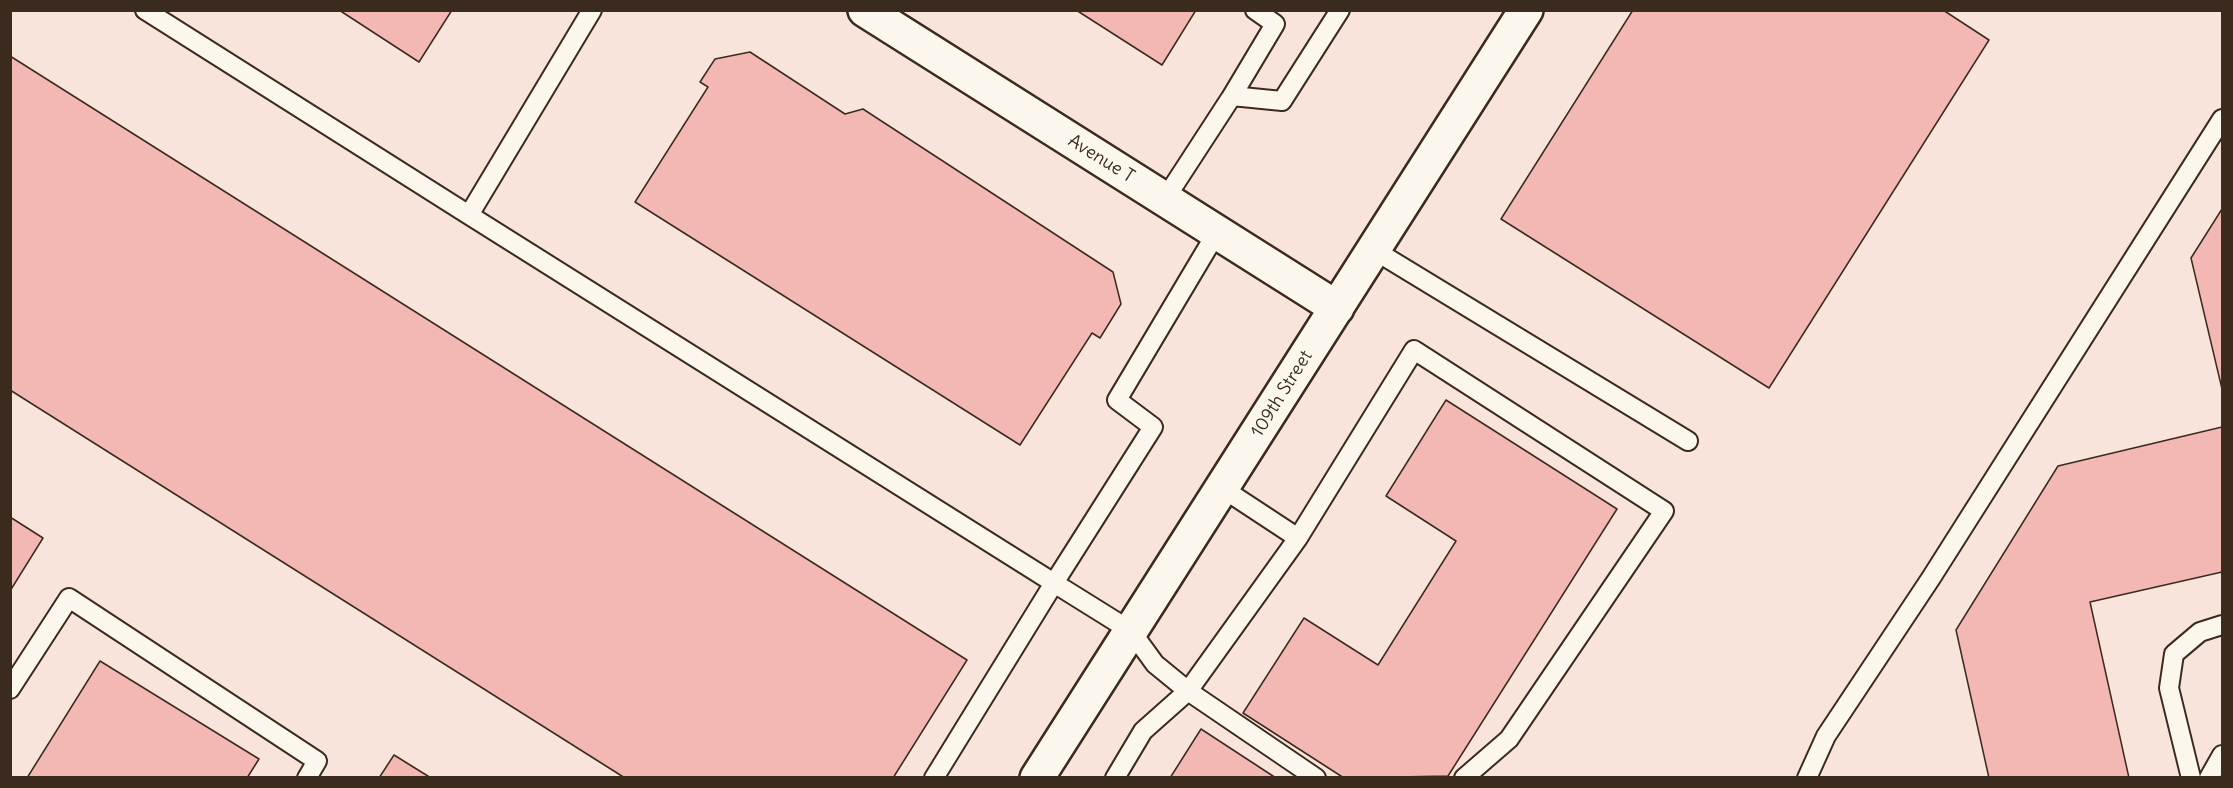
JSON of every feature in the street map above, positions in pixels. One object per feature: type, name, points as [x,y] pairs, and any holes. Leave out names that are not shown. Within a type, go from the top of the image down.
[{"type":"street","name":"Avenue T","points":[[865,10],[1337,308]]},
{"type":"street","name":"109th Street","points":[[1037,777],[1526,10]]},
{"type":"lane","points":[[145,10],[1131,631],[1155,664],[1188,691],[1316,777]]},
{"type":"lane","points":[[469,215],[592,10]]},
{"type":"lane","points":[[1165,199],[1233,96],[1275,24],[1255,10]]},
{"type":"lane","points":[[1233,96],[1282,101],[1340,10]]},
{"type":"lane","points":[[1807,777],[1826,736],[1931,578],[2223,120]]},
{"type":"lane","points":[[934,777],[1153,427],[1117,400],[1217,232]]},
{"type":"lane","points":[[1374,250],[1688,441]]},
{"type":"lane","points":[[1115,777],[1143,731],[1188,691],[1298,538],[1414,350],[1664,511],[1509,739],[1464,777]]},
{"type":"lane","points":[[1222,488],[1298,538]]},
{"type":"lane","points":[[10,689],[69,598],[317,761],[307,777]]},
{"type":"lane","points":[[2191,777],[2169,688],[2174,654],[2200,632],[2223,625]]},
{"type":"lane","points":[[2209,777],[2223,755]]},
{"type":"shaded area","points":[[11,11],[2222,11],[2222,777],[11,777]]},
{"type":"building","points":[[339,10],[452,10],[419,62]]},
{"type":"building","points":[[1076,10],[1196,10],[1162,65]]},
{"type":"building","points":[[1633,10],[1943,10],[1989,40],[1769,388],[1501,219]]},
{"type":"building","points":[[750,52],[845,114],[863,109],[1113,272],[1121,304],[1100,338],[1092,333],[1020,445],[635,202],[708,87],[700,82],[715,59]]},
{"type":"building","points":[[10,56],[967,660],[893,778],[625,778],[10,390]]},
{"type":"building","points":[[2222,209],[2222,389],[2191,258]]},
{"type":"building","points":[[1446,400],[1617,509],[1448,776],[1344,778],[1243,713],[1304,618],[1378,665],[1456,541],[1386,496]]},
{"type":"building","points":[[2222,427],[2222,572],[2090,602],[2129,778],[1989,778],[1956,630],[2058,466]]},
{"type":"building","points":[[10,517],[43,538],[10,591]]},
{"type":"building","points":[[100,661],[259,759],[247,778],[27,778]]},
{"type":"building","points":[[1201,729],[1276,778],[1170,778]]},
{"type":"building","points":[[394,755],[431,778],[379,778]]}]
